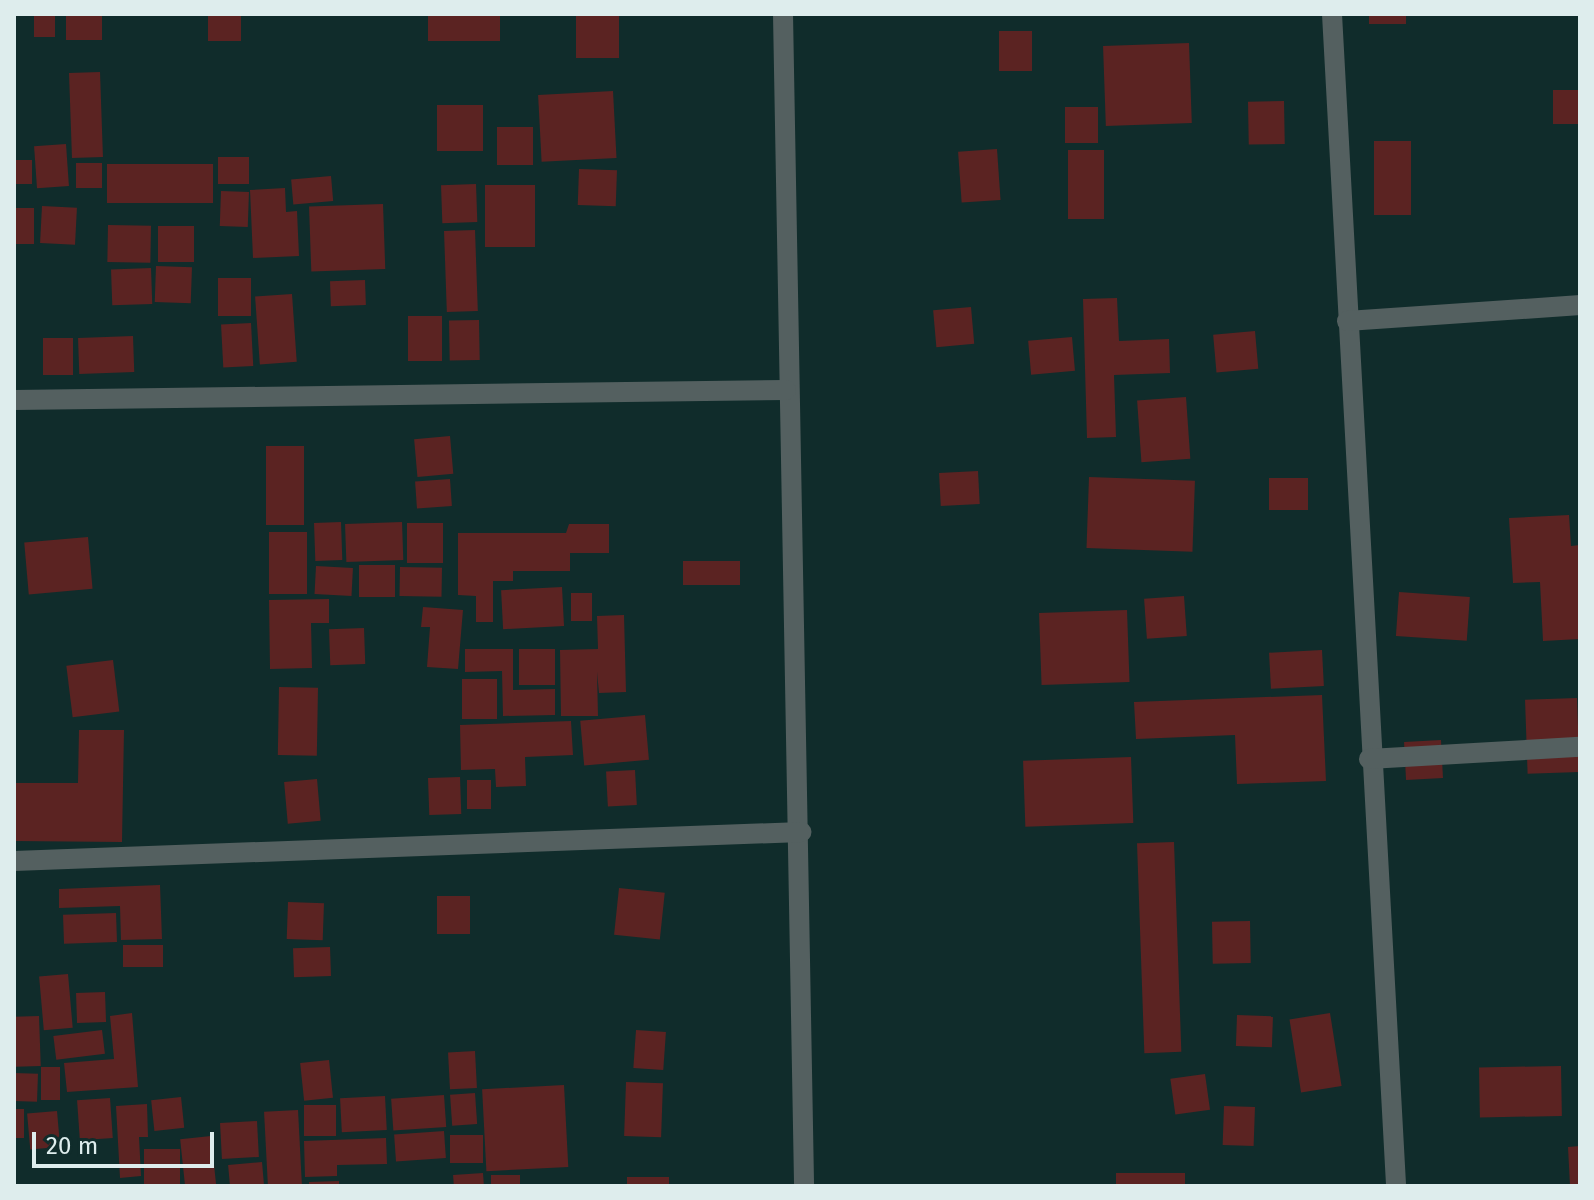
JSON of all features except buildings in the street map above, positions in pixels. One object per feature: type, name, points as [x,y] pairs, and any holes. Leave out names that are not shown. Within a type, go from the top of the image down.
[{"type":"street","points":[[783,14],[786,390],[801,832],[804,1186]]},
{"type":"street","points":[[1332,14],[1369,759],[1396,1186]]},
{"type":"street","points":[[1347,321],[1580,305]]},
{"type":"street","points":[[14,400],[786,390]]},
{"type":"street","points":[[1369,759],[1580,747]]},
{"type":"street","points":[[14,861],[801,832]]}]
